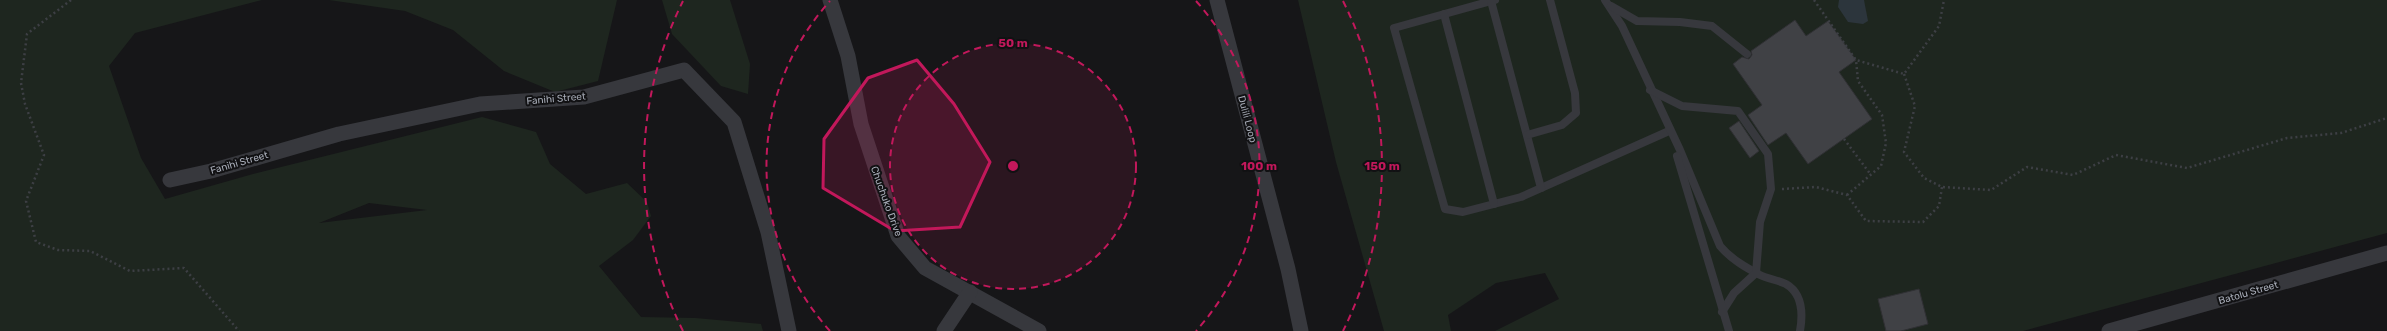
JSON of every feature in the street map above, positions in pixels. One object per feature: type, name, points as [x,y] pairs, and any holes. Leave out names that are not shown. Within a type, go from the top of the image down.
[{"type":"street","name":"Chuchuko Drive","points":[[830,0],[848,56],[861,124],[878,180],[898,236],[925,268],[1040,331]]},
{"type":"street","name":"Dulili Loop","points":[[1217,0],[1288,269],[1301,331]]},
{"type":"street","name":"Fanihi Street","points":[[170,180],[211,171],[339,134],[464,107],[480,104],[584,97],[684,70],[734,122],[768,232],[789,331]]},
{"type":"street","name":"Batolu Street","points":[[2109,331],[2387,252]]},
{"type":"street","points":[[944,331],[970,292]]},
{"type":"lane","points":[[1527,135],[1562,125],[1576,112],[1575,93],[1550,0]]},
{"type":"lane","points":[[1541,188],[1493,1],[1394,28],[1445,209],[1463,212],[1521,197],[1669,131]]},
{"type":"lane","points":[[1607,3],[1637,21],[1680,22],[1712,26],[1747,54]]},
{"type":"lane","points":[[1607,3],[1622,26],[1650,90],[1666,121],[1720,246],[1729,256],[1756,273],[1786,284],[1794,291],[1802,311],[1800,331]]},
{"type":"lane","points":[[1444,14],[1494,204]]},
{"type":"lane","points":[[1650,90],[1682,106],[1738,111],[1768,154],[1771,189],[1760,222],[1756,273],[1734,293],[1722,312]]},
{"type":"lane","points":[[1666,121],[1722,312],[1729,331]]},
{"type":"path","points":[[71,0],[27,34],[21,83],[25,104],[44,155],[26,201],[36,242],[58,250],[90,251],[130,272],[184,268],[239,331]]},
{"type":"path","points":[[1814,0],[1856,60],[1858,81],[1882,115],[1886,143],[1881,166],[1847,195]]},
{"type":"path","points":[[1904,74],[1939,26],[1944,0]]},
{"type":"path","points":[[1856,60],[1904,74]]},
{"type":"path","points":[[1904,74],[1915,106],[1904,152],[1924,178],[1942,187],[1991,190],[2027,167],[2073,175],[2116,155],[2187,168],[2287,138],[2341,133],[2387,118]]},
{"type":"path","points":[[1844,139],[1871,175]]},
{"type":"path","points":[[1771,189],[1816,187],[1847,195],[1866,221],[1923,222],[1939,206],[1942,187]]},
{"type":"highlighted area","points":[[917,60],[954,104],[990,162],[960,227],[895,231],[823,188],[824,139],[868,78]]},
{"type":"shaded area","points":[[0,0],[262,0],[135,33],[109,66],[141,158],[165,199],[253,174],[482,117],[536,132],[550,164],[586,194],[627,183],[647,202],[651,216],[633,240],[599,266],[641,317],[695,318],[761,324],[763,331],[0,331]],"holes":[[[369,203],[427,210],[319,223]]]},
{"type":"shaded area","points":[[329,0],[617,0],[598,81],[555,92],[504,71],[453,30],[405,11]]},
{"type":"shaded area","points":[[662,0],[730,0],[750,64],[748,94],[721,86],[672,34]]},
{"type":"shaded area","points":[[1298,0],[2387,0],[2387,233],[2023,331],[1495,331],[1559,299],[1545,273],[1496,283],[1448,315],[1451,331],[1384,331],[1336,162]]},
{"type":"shaded area","points":[[1839,0],[1864,0],[1868,21],[1863,24],[1848,22],[1838,7]]},
{"type":"building","points":[[1795,20],[1806,36],[1828,21],[1856,60],[1839,72],[1872,119],[1808,164],[1786,133],[1768,145],[1748,115],[1762,105],[1733,64],[1742,57],[1749,59],[1752,55],[1751,51]]},
{"type":"building","points":[[1739,121],[1759,151],[1750,158],[1729,128]]},
{"type":"building","points":[[1919,289],[1928,324],[1901,331],[1886,331],[1878,299]]}]
